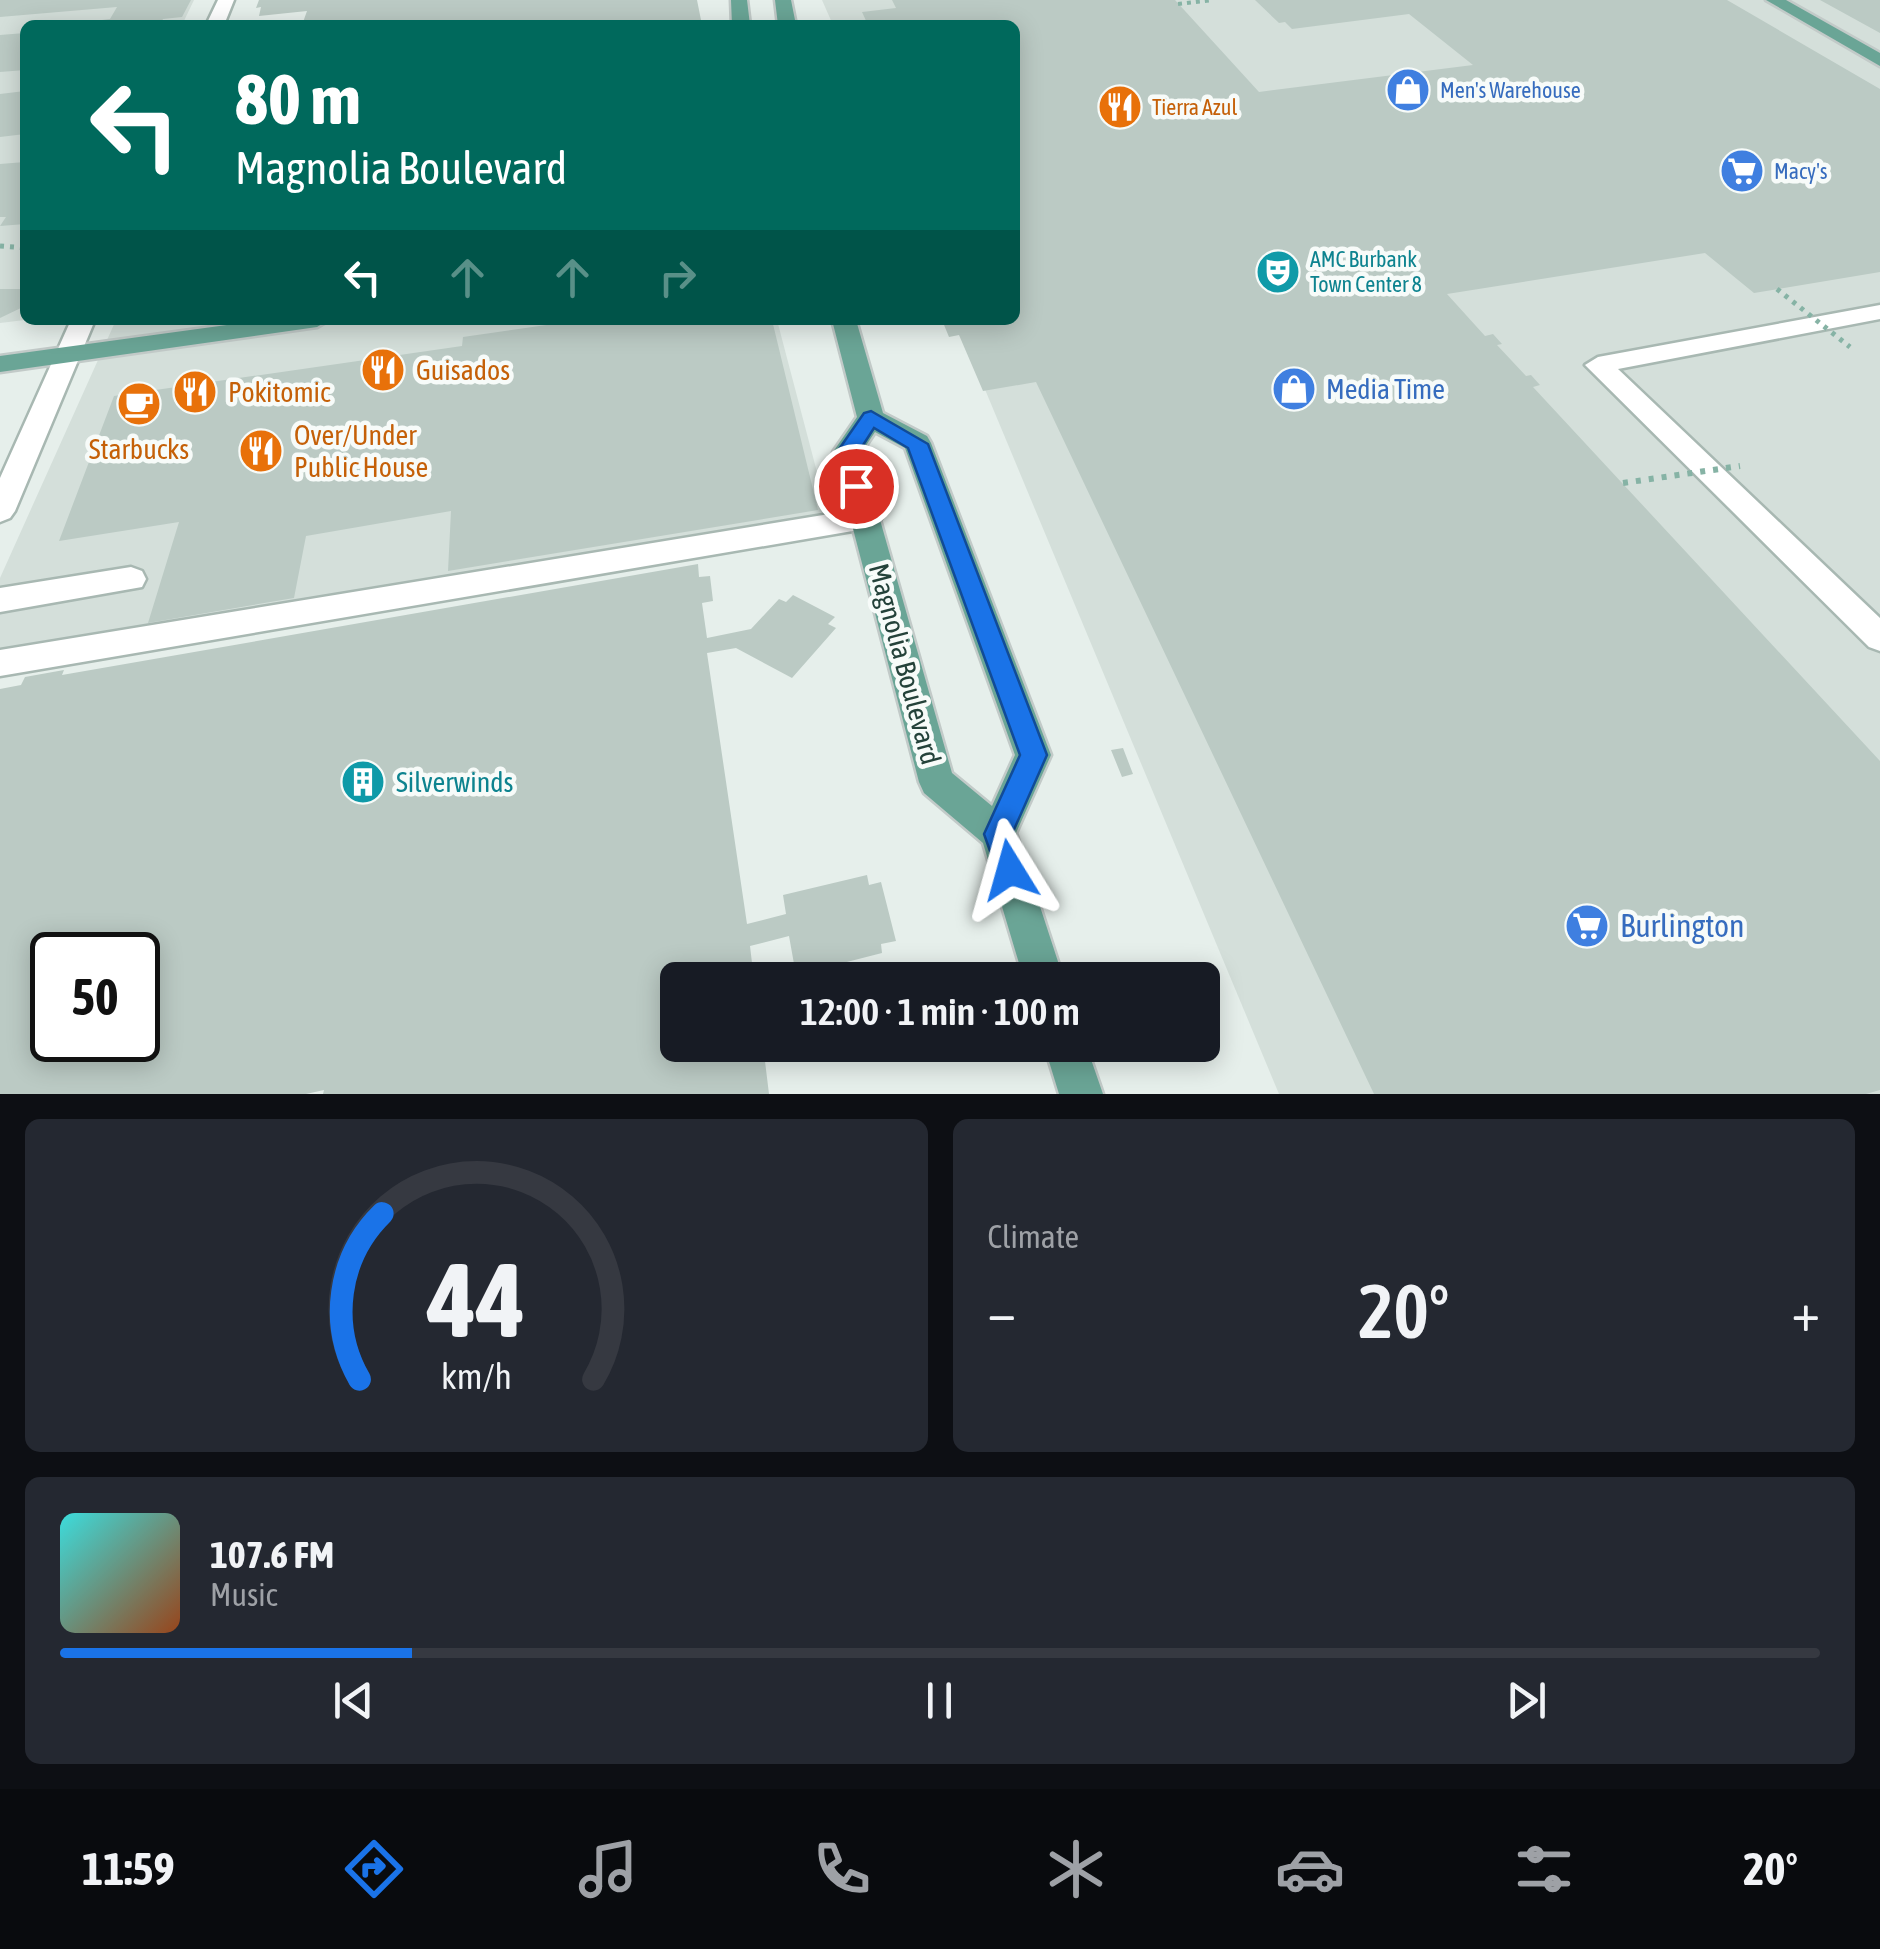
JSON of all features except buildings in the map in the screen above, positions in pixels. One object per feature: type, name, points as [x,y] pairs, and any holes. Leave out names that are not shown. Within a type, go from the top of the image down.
[{"type":"main road","points":[[1774,0],[1880,61]]},
{"type":"main road","points":[[0,364],[281,325]]},
{"type":"main road","points":[[845,325],[871,418],[917,444],[1034,755],[998,834],[1038,962]]},
{"type":"main road","name":"Magnolia Boulevard","points":[[871,418],[847,452],[937,782],[998,834]]},
{"type":"main road","points":[[1071,1062],[1081,1094]]},
{"type":"street","points":[[1880,312],[1598,365],[1880,638]]},
{"type":"street","points":[[0,510],[82,325]]},
{"type":"street","points":[[0,663],[866,519]]},
{"type":"street","points":[[0,600],[131,579]]},
{"type":"path","points":[[1178,4],[1213,0]]},
{"type":"path","points":[[1777,289],[1850,347]]},
{"type":"path","points":[[1622,483],[1740,466]]},
{"type":"shaded area","points":[[0,0],[194,0],[184,20],[20,20],[20,321],[0,323]]},
{"type":"shaded area","points":[[822,0],[1880,0],[1880,1094],[1279,1094],[958,325],[1020,325],[1020,20],[831,20]]},
{"type":"shaded area","points":[[114,325],[778,325],[828,514],[0,658],[0,578]]},
{"type":"place","name":"Men's Warehouse","points":[[1408,90]]},
{"type":"place","name":"Tierra Azul","points":[[1120,107]]},
{"type":"place","name":"Macy's","points":[[1742,171]]},
{"type":"place","name":"AMC Burbank Town Center 8","points":[[1278,272]]},
{"type":"place","name":"Guisados","points":[[383,370]]},
{"type":"place","name":"Media Time","points":[[1294,389]]},
{"type":"place","name":"Pokitomic","points":[[195,392]]},
{"type":"place","name":"Starbucks","points":[[139,404]]},
{"type":"place","name":"Over/Under Public House","points":[[261,451]]},
{"type":"place","name":"Silverwinds","points":[[363,782]]},
{"type":"place","name":"Burlington","points":[[1587,926]]},
{"type":"route","points":[[856,486],[847,452],[871,418],[917,444],[1034,755],[998,834],[1010,870]]}]
